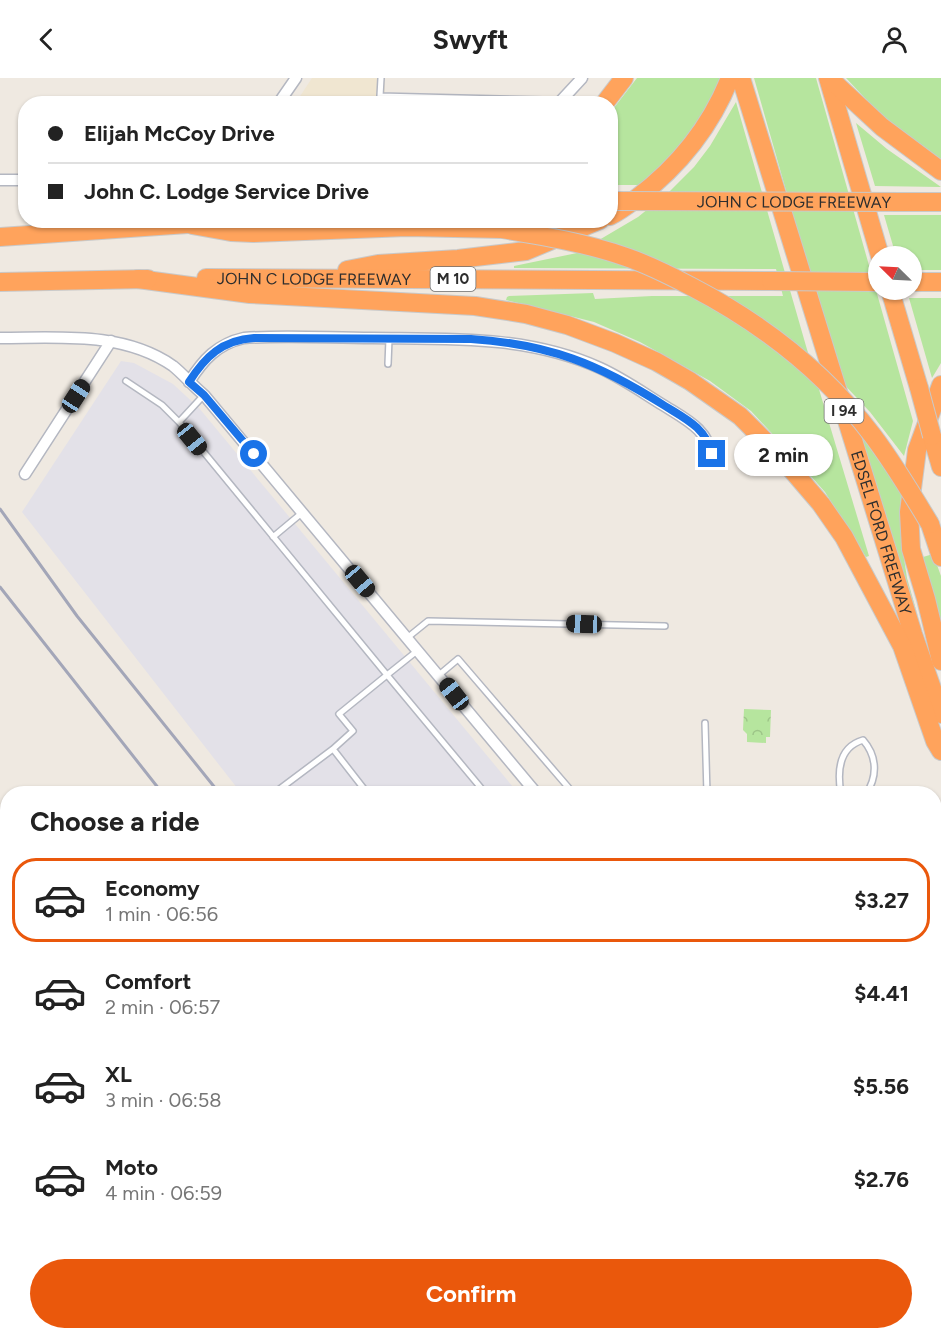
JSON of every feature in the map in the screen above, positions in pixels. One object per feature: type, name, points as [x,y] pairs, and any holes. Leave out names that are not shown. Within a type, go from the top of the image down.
[{"type":"highway","points":[[610,96],[624,78]]},
{"type":"highway","points":[[618,210],[653,186],[681,158],[706,126],[730,78]]},
{"type":"highway","name":"EDSEL FORD FREEWAY","points":[[741,78],[913,634],[941,714]]},
{"type":"highway","points":[[828,78],[882,127],[941,171]]},
{"type":"highway","points":[[828,78],[877,246]]},
{"type":"highway","name":"JOHN C LODGE FREEWAY","points":[[618,201],[941,202]]},
{"type":"highway","points":[[0,237],[144,228]]},
{"type":"highway","points":[[213,228],[242,232],[374,228]]},
{"type":"highway","points":[[454,228],[502,229],[567,240],[627,257],[659,270],[732,308],[800,358],[851,409],[892,461],[930,524],[941,557]]},
{"type":"highway","points":[[307,278],[378,264],[458,259],[526,251],[581,228]]},
{"type":"highway","name":"JOHN C LODGE FREEWAY","points":[[0,282],[307,278],[528,283],[868,282]]},
{"type":"highway","points":[[138,279],[250,294],[517,310],[615,343],[657,362],[690,381],[740,416],[779,455],[821,504],[844,537],[902,646],[935,741],[941,751]]},
{"type":"highway","points":[[922,282],[941,282]]},
{"type":"highway","points":[[893,300],[941,467]]},
{"type":"highway","points":[[941,385],[917,450],[909,512],[910,549],[926,599],[941,661]]},
{"type":"street","points":[[284,96],[296,78]]},
{"type":"street","points":[[565,96],[582,78]]},
{"type":"street","points":[[0,180],[18,180]]},
{"type":"street","points":[[0,338],[111,341],[128,345],[174,368],[204,395],[530,786]]},
{"type":"street","points":[[189,382],[213,352],[226,343],[244,338],[497,341],[549,350],[622,379],[702,431],[710,448],[712,459]]},
{"type":"street","points":[[25,474],[111,341]]},
{"type":"lane","points":[[380,96],[381,78]]},
{"type":"lane","points":[[388,364],[389,339]]},
{"type":"lane","points":[[126,381],[162,405],[179,423],[479,786]]},
{"type":"lane","points":[[179,423],[204,395]]},
{"type":"lane","points":[[273,537],[303,512]]},
{"type":"lane","points":[[407,638],[428,621],[665,626]]},
{"type":"lane","points":[[283,786],[353,731],[339,714],[418,651]]},
{"type":"lane","points":[[439,675],[458,659],[567,786]]},
{"type":"lane","points":[[705,723],[707,786]]},
{"type":"lane","points":[[840,786],[839,775],[847,749],[853,743],[863,740],[871,749],[874,758],[869,786]]},
{"type":"lane","points":[[333,748],[362,786]]},
{"type":"shaded area","points":[[312,78],[385,78],[385,96],[300,96]]},
{"type":"shaded area","points":[[121,361],[134,363],[173,384],[199,408],[512,786],[236,786],[22,512]]},
{"type":"green space","points":[[637,78],[722,78],[697,127],[645,185],[618,185],[618,103]]},
{"type":"green space","points":[[754,78],[816,78],[868,262],[868,300],[879,300],[913,421],[904,456],[870,412],[840,380]]},
{"type":"green space","points":[[846,78],[941,78],[941,160],[880,114]]},
{"type":"green space","points":[[736,102],[869,556],[866,557],[825,492],[751,411],[710,381],[640,342],[594,322],[506,300],[509,296],[593,293],[595,299],[652,296],[783,296],[776,269],[514,268],[514,266],[577,253],[638,217],[669,192],[694,167],[710,146]]},
{"type":"green space","points":[[856,123],[887,149],[941,187],[875,186]]},
{"type":"green space","points":[[884,215],[941,215],[941,270],[922,270],[922,246],[893,246]]},
{"type":"green space","points":[[941,298],[941,363],[932,378],[910,300]]},
{"type":"green space","points":[[861,435],[901,493],[900,521],[903,552],[907,578],[918,617],[880,499]]},
{"type":"green space","points":[[933,554],[941,576],[941,628],[923,557]]},
{"type":"green space","points":[[744,709],[771,710],[770,737],[766,737],[766,743],[747,742],[747,734],[743,730]]},
{"type":"railway","points":[[0,509],[77,616],[214,786]]},
{"type":"railway","points":[[0,587],[157,786]]},
{"type":"route","points":[[254,454],[204,395],[189,382],[213,352],[226,343],[244,338],[471,339],[523,344],[549,350],[599,368],[629,383],[702,431],[712,454]]}]
